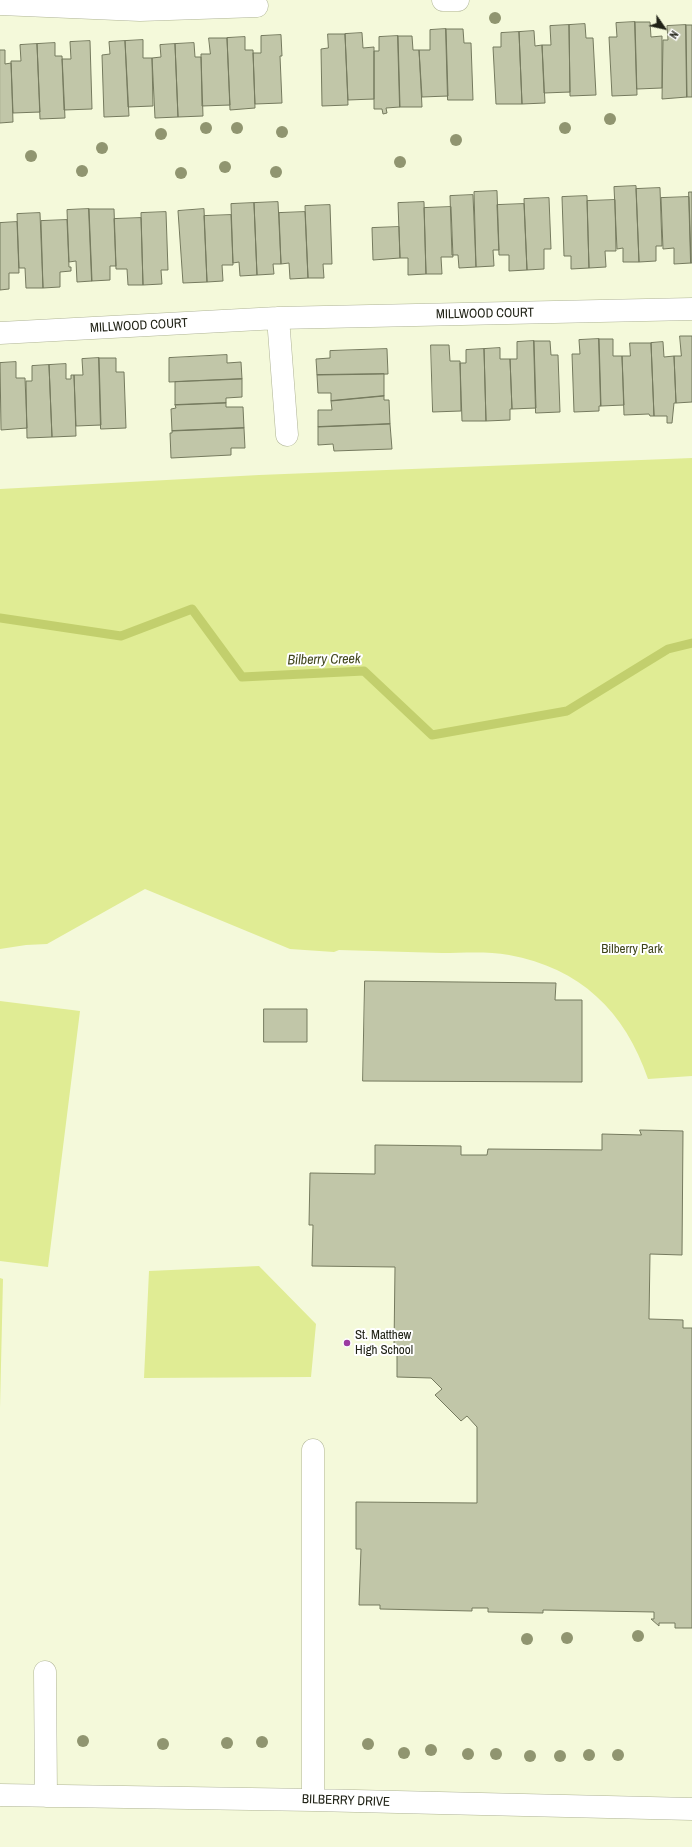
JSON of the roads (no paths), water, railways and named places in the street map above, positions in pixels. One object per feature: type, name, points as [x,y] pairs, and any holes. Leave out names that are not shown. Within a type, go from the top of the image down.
[{"type":"street","points":[[0,0],[0,4],[257,6]]},
{"type":"street","points":[[443,0],[458,0]]},
{"type":"street","name":"MILLWOOD COURT","points":[[0,333],[278,318],[692,309]]},
{"type":"street","points":[[278,318],[287,435]]},
{"type":"street","points":[[313,1450],[313,1800]]},
{"type":"street","points":[[45,1672],[46,1796]]},
{"type":"street","name":"BILBERRY DRIVE","points":[[0,1795],[313,1800],[692,1809]]},
{"type":"waterway","name":"Bilberry Creek","points":[[0,618],[121,636],[192,609],[242,677],[364,671],[432,735],[567,711],[668,649],[692,643]]},
{"type":"place","name":"St. Matthew High School","points":[[347,1343]]},
{"type":"park label","name":"Bilberry Park","points":[[632,950]]}]
